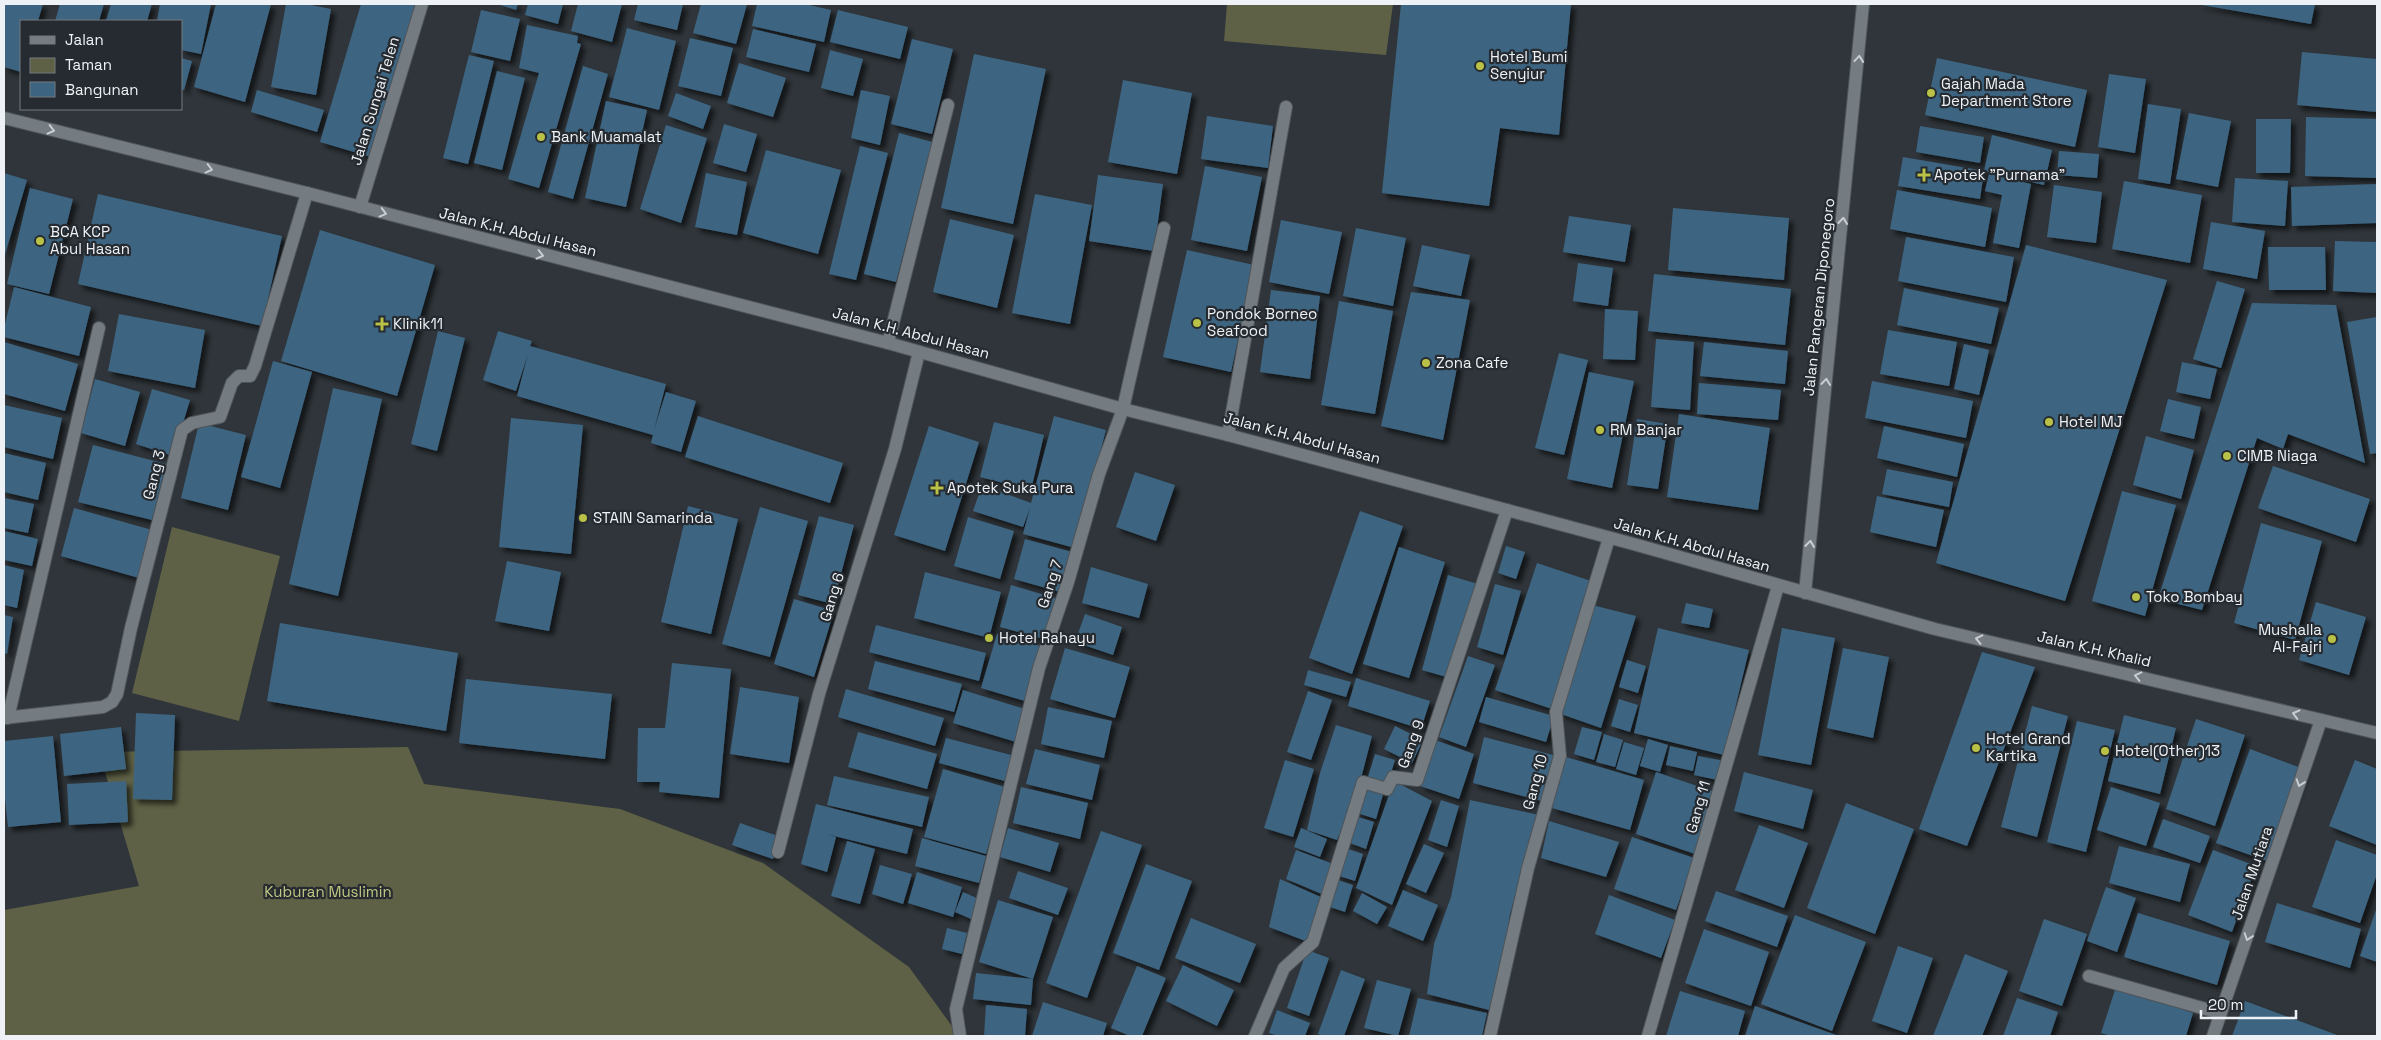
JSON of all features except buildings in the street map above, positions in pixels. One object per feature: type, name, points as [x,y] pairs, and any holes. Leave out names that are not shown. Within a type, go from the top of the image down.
[{"type":"street","name":"Jalan Sungai Telen","points":[[360,207],[422,4]]},
{"type":"street","name":"Jalan Pangeran Diponegoro","points":[[1805,592],[1863,4]]},
{"type":"street","points":[[888,343],[948,105]]},
{"type":"street","points":[[1228,435],[1286,107]]},
{"type":"street","name":"Jalan K.H. Abdul Hasan","points":[[4,118],[307,193],[888,343],[1123,409],[1228,435],[1637,544],[1778,586],[1805,592]]},
{"type":"street","name":"Gang 3","points":[[6,718],[103,707],[112,702],[117,694],[131,628],[182,430],[192,423],[220,418],[232,383],[238,376],[250,376],[307,193]]},
{"type":"street","name":"Gang 7","points":[[960,1036],[956,1009],[1039,668],[1068,582],[1099,474],[1123,409],[1164,228]]},
{"type":"street","points":[[6,718],[99,328]]},
{"type":"street","name":"Gang 6","points":[[778,852],[819,694],[895,449],[919,352]]},
{"type":"street","name":"Gang 9","points":[[1255,1036],[1284,968],[1313,942],[1363,782],[1387,789],[1393,777],[1418,780],[1507,510]]},
{"type":"street","name":"Gang 10","points":[[1490,1036],[1528,868],[1560,756],[1556,712],[1609,538]]},
{"type":"street","name":"Gang 11","points":[[1648,1036],[1778,586]]},
{"type":"street","name":"Jalan K.H. Khalid","points":[[1805,592],[1935,629],[2377,733]]},
{"type":"street","name":"Jalan Mutiara","points":[[2213,1036],[2321,720]]},
{"type":"street","points":[[2089,976],[2220,1014]]},
{"type":"green space","points":[[1227,4],[1393,4],[1386,55],[1224,41]]},
{"type":"green space","points":[[172,527],[280,556],[239,721],[132,693]]},
{"type":"green space","name":"Kuburan Muslimin","points":[[408,747],[424,784],[620,809],[763,863],[909,967],[957,1033],[956,1036],[4,1036],[4,910],[139,886],[99,752]]},
{"type":"place","name":"Hotel Bumi Senyiur","points":[[1480,66]]},
{"type":"place","name":"Gajah Mada Department Store","points":[[1931,93]]},
{"type":"place","name":"Bank Muamalat","points":[[541,137]]},
{"type":"place","name":"Apotek \"Purnama\"","points":[[1924,175]]},
{"type":"place","name":"BCA KCP Abul Hasan","points":[[40,241]]},
{"type":"place","name":"Pondok Borneo Seafood","points":[[1197,323]]},
{"type":"place","name":"Klinik11","points":[[382,324]]},
{"type":"place","name":"Zona Cafe","points":[[1426,363]]},
{"type":"place","name":"Hotel MJ","points":[[2049,422]]},
{"type":"place","name":"RM Banjar","points":[[1600,430]]},
{"type":"place","name":"CIMB Niaga","points":[[2227,456]]},
{"type":"place","name":"Apotek Suka Pura","points":[[937,488]]},
{"type":"place","name":"STAIN Samarinda","points":[[583,518]]},
{"type":"place","name":"Toko Bombay","points":[[2136,597]]},
{"type":"place","name":"Hotel Rahayu","points":[[989,638]]},
{"type":"place","name":"Mushalla Al-Fajri","points":[[2332,639]]},
{"type":"place","name":"Hotel Grand Kartika","points":[[1976,748]]},
{"type":"place","name":"Hotel(Other)13","points":[[2105,751]]}]
